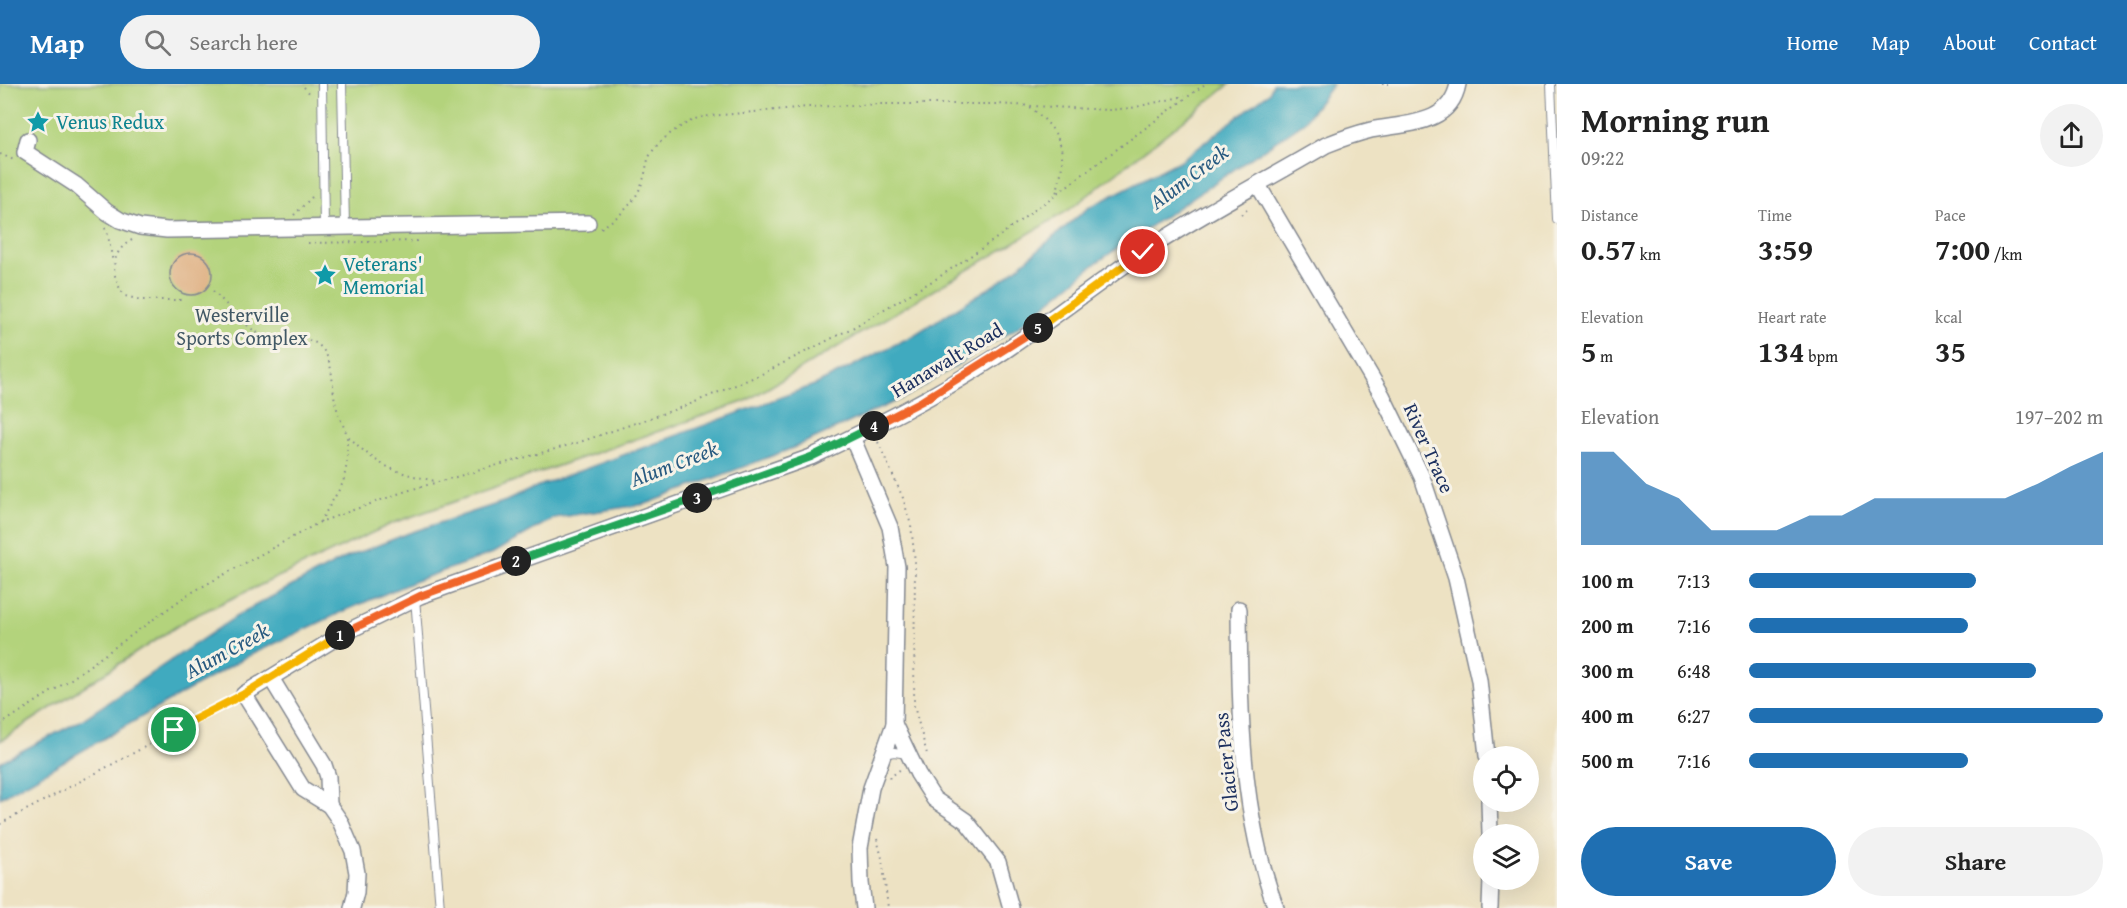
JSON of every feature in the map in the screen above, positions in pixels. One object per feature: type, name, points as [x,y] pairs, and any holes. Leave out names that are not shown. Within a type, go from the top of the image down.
[{"type":"street","name":"Hanawalt Road","points":[[244,694],[344,633],[415,598],[811,457],[852,437],[922,401],[993,359],[1143,252],[1326,145],[1347,136],[1419,123],[1437,116],[1452,102],[1458,84]]},
{"type":"street","points":[[28,140],[25,152],[76,185],[107,212],[128,224],[167,230],[324,227],[591,227]]},
{"type":"street","name":"River Trace","points":[[1258,185],[1382,395],[1422,477],[1456,578],[1479,680],[1486,746]]},
{"type":"street","points":[[852,437],[890,527],[897,567],[894,724],[871,788],[860,848],[864,908]]},
{"type":"street","name":"Glacier Pass","points":[[1239,609],[1240,707],[1245,772],[1264,875],[1276,908]]},
{"type":"street","points":[[270,678],[324,765],[328,777],[329,805]]},
{"type":"street","points":[[244,694],[303,789],[329,805],[340,821],[353,851],[357,873],[352,908]]},
{"type":"street","points":[[894,724],[918,774],[934,799],[966,821],[998,862],[1011,908]]},
{"type":"street","points":[[1490,908],[1491,890]]},
{"type":"lane","points":[[322,84],[324,227]]},
{"type":"lane","points":[[342,84],[345,227]]},
{"type":"lane","points":[[1551,85],[1557,219]]},
{"type":"lane","points":[[415,598],[440,908]]},
{"type":"lane","points":[[883,754],[894,752],[908,754]]},
{"type":"path","points":[[0,725],[71,679],[187,595],[320,522],[406,490],[580,442],[688,405],[764,373],[854,327],[939,277],[994,240],[1204,84]]},
{"type":"path","points":[[1382,84],[1389,84]]},
{"type":"path","points":[[304,87],[314,99]]},
{"type":"path","points":[[591,227],[601,228],[620,216],[632,202],[643,183],[650,157],[665,138],[684,124],[700,117],[808,107],[879,104],[996,104],[1109,110],[1188,96]]},
{"type":"path","points":[[1029,106],[1047,121],[1057,135],[1063,164],[1056,194]]},
{"type":"path","points":[[294,228],[294,213],[316,193]]},
{"type":"path","points":[[1241,214],[1246,210]]},
{"type":"path","points":[[105,227],[119,288],[125,296],[133,299],[185,300]]},
{"type":"path","points":[[113,266],[116,255],[122,247],[130,240],[137,240]]},
{"type":"path","points":[[213,291],[243,322],[263,336],[277,340],[300,338],[313,341],[323,349],[329,360],[336,409],[347,435],[382,466],[437,482]]},
{"type":"path","points":[[320,522],[343,483],[347,463],[347,435]]},
{"type":"path","points":[[0,824],[244,694]]},
{"type":"path","points":[[191,721],[196,726]]},
{"type":"path","points":[[887,782],[900,770]]},
{"type":"path","points":[[876,837],[882,858],[888,908]]},
{"type":"green space","name":"Westerville Sports Complex","points":[[0,84],[1230,84],[1069,210],[746,401],[393,523],[188,619],[0,741]]},
{"type":"water","name":"Alum Creek","points":[[1273,84],[1333,84],[1303,123],[1096,263],[1017,328],[907,396],[793,448],[646,504],[554,518],[493,553],[413,582],[344,611],[246,657],[0,798],[0,762],[80,721],[243,612],[343,559],[409,533],[506,501],[536,487],[817,384],[914,335],[1005,278],[1088,208],[1181,160],[1269,93]]},
{"type":"building","points":[[191,253],[206,259],[212,274],[206,289],[191,295],[176,289],[170,274],[176,259]]},
{"type":"place","name":"Venus Redux","points":[[38,122]]},
{"type":"place","name":"Veterans' Memorial","points":[[325,275]]},
{"type":"route","points":[[174,730],[244,694],[344,633],[420,596],[811,457],[852,437],[922,401],[993,359],[1143,252]]}]
